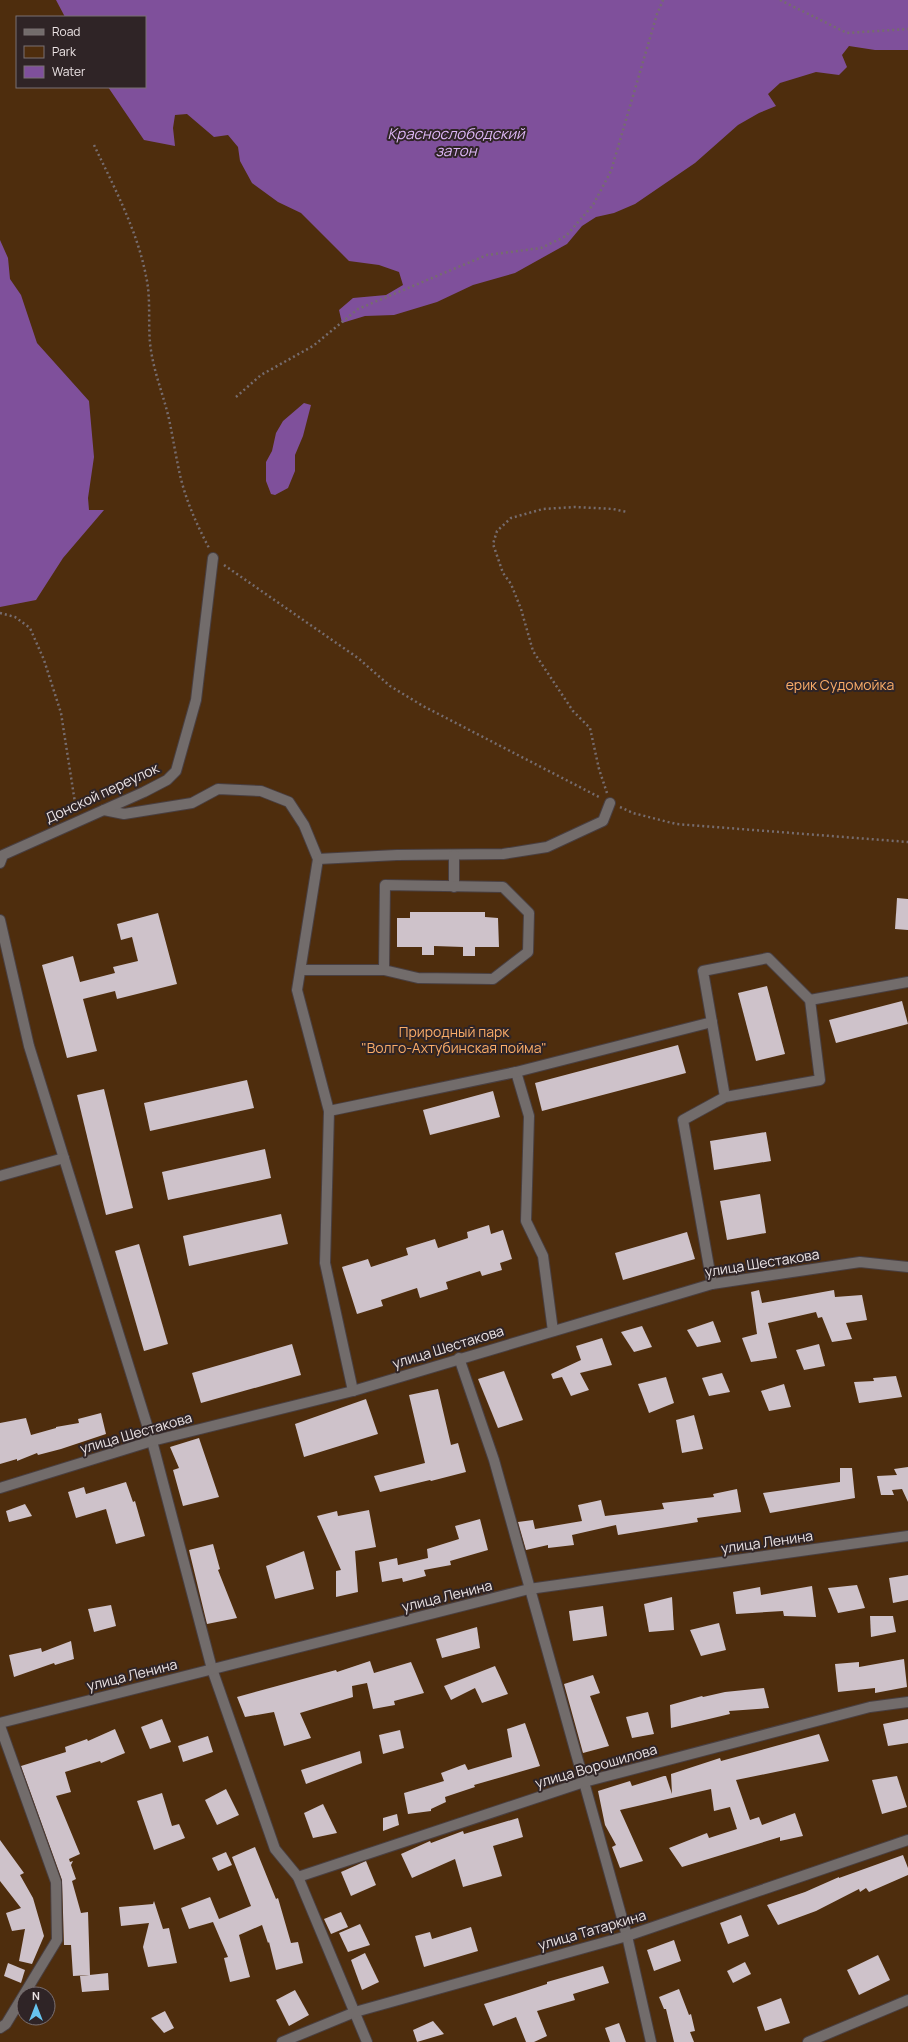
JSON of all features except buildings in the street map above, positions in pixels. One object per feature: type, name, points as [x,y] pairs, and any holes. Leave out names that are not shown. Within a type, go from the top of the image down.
[{"type":"street","name":"Донской переулок","points":[[0,863],[3,854],[150,789],[167,780],[176,771],[196,700],[213,558]]},
{"type":"street","points":[[104,810],[124,814],[192,802],[218,789],[261,791],[289,802],[304,825],[318,859],[297,990],[329,1111],[325,1263],[353,1391]]},
{"type":"street","points":[[318,859],[397,855],[503,854],[547,847],[603,821],[610,802]]},
{"type":"street","points":[[454,855],[454,887]]},
{"type":"street","points":[[301,970],[384,970],[418,978],[493,979],[528,952],[529,913],[503,888],[385,885],[384,970]]},
{"type":"street","points":[[0,920],[29,1046],[152,1441],[212,1669],[275,1849],[298,1878],[355,2012],[366,2042]]},
{"type":"street","points":[[712,1284],[683,1120],[725,1097],[820,1080],[810,1000],[768,958],[703,971],[725,1097]]},
{"type":"street","points":[[810,1000],[908,982]]},
{"type":"street","points":[[329,1111],[516,1072],[712,1022]]},
{"type":"street","points":[[516,1072],[529,1116],[526,1221],[542,1256],[553,1331]]},
{"type":"street","points":[[0,1176],[64,1158]]},
{"type":"street","name":"улица Шестакова","points":[[0,1488],[152,1441],[353,1391],[459,1358],[712,1284],[860,1262],[908,1267]]},
{"type":"street","points":[[459,1358],[494,1460],[627,1936],[651,2042]]},
{"type":"street","name":"улица Ленина","points":[[0,1723],[529,1589],[908,1536]]},
{"type":"street","name":"улица Ворошилова","points":[[298,1878],[584,1782],[870,1707],[908,1702]]},
{"type":"street","points":[[0,1726],[56,1882],[57,1940],[6,2024],[0,2028]]},
{"type":"street","name":"улица Татаркина","points":[[282,2042],[355,2012],[627,1936],[908,1840]]},
{"type":"street","points":[[808,2042],[827,2039],[908,2000]]},
{"type":"path","points":[[236,397],[261,375],[313,346],[358,309],[416,283],[487,255],[541,248],[566,236],[593,205],[611,171],[663,0]]},
{"type":"path","points":[[780,0],[847,33],[908,29]]},
{"type":"path","points":[[94,145],[132,226],[146,276],[150,302],[150,342],[157,383],[169,418],[180,476],[187,498],[195,521],[213,558],[358,658],[390,686],[422,706],[633,813],[676,824],[908,842]]},
{"type":"path","points":[[610,802],[599,769],[590,728],[573,711],[533,651],[521,608],[512,584],[503,573],[493,544],[497,531],[512,518],[543,509],[575,507],[612,509],[627,512]]},
{"type":"path","points":[[0,613],[15,617],[30,628],[44,660],[61,713],[78,821]]},
{"type":"green space","name":"Природный парк \"Волго-Ахтубинская пойма\"","points":[[0,0],[908,0],[908,2042],[0,2042]]},
{"type":"water","name":"Краснослободский затон","points":[[56,0],[908,0],[908,50],[875,50],[849,46],[842,55],[847,67],[839,75],[816,72],[780,83],[768,94],[776,106],[759,113],[738,125],[695,163],[635,204],[614,213],[596,217],[582,226],[567,244],[515,273],[473,285],[437,302],[394,315],[365,316],[342,323],[339,310],[353,298],[386,295],[403,285],[399,272],[379,265],[349,261],[301,213],[278,202],[252,183],[240,161],[238,147],[228,135],[214,137],[187,114],[175,115],[173,128],[175,146],[144,140],[109,88],[146,88],[146,16],[64,16]]},
{"type":"water","points":[[0,240],[8,258],[10,279],[21,295],[37,343],[89,401],[94,457],[88,498],[89,510],[104,510],[63,558],[36,600],[0,607]]},
{"type":"water","points":[[304,403],[311,405],[303,436],[295,455],[295,471],[288,488],[275,495],[271,494],[266,481],[266,462],[272,451],[276,433],[283,421]]},
{"type":"park label","name":"ерик Судомойка","points":[[840,685]]}]
